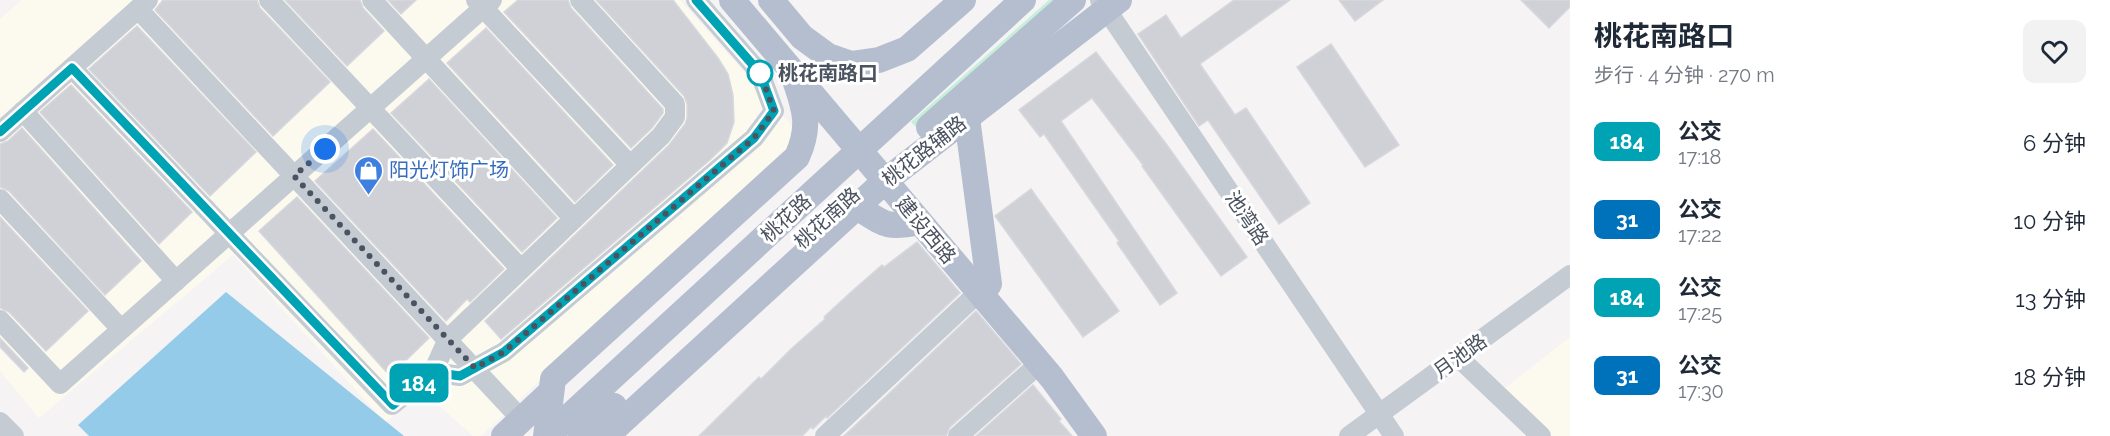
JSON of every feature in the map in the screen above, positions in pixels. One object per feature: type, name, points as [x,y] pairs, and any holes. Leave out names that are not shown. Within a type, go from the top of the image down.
[{"type":"main road","name":"建设西路","points":[[732,0],[792,71],[864,146]]},
{"type":"main road","name":"建设西路","points":[[749,0],[886,173],[984,288],[1094,436]]},
{"type":"main road","points":[[771,0],[802,37],[828,56],[851,64],[879,60],[907,49],[963,0]]},
{"type":"main road","name":"桃花路","points":[[547,436],[1023,0]]},
{"type":"main road","name":"桃花南路","points":[[581,436],[886,173],[1073,0]]},
{"type":"main road","name":"桃花路辅路","points":[[606,436],[857,207],[886,173],[967,118],[1108,3]]},
{"type":"main road","points":[[547,436],[553,379],[797,157],[803,142],[806,112],[792,71]]},
{"type":"main road","points":[[967,118],[984,288]]},
{"type":"main road","name":"建设西路","points":[[886,173],[919,222],[1062,370],[1111,436]]},
{"type":"main road","points":[[857,207],[880,222],[896,227],[919,222]]},
{"type":"main road","points":[[513,428],[552,392]]},
{"type":"street","points":[[269,0],[521,269]]},
{"type":"street","points":[[372,0],[574,219]]},
{"type":"street","points":[[72,68],[393,405],[433,372],[448,339],[661,136],[675,117],[675,104],[580,0]]},
{"type":"street","points":[[433,372],[460,376],[504,352],[754,138],[774,111],[760,73],[696,0]]},
{"type":"street","points":[[0,320],[60,384],[426,58],[484,3],[630,165]]},
{"type":"street","name":"池湾路","points":[[1108,3],[1394,436]]},
{"type":"street","points":[[0,132],[143,5],[294,176],[475,368],[513,428]]},
{"type":"street","points":[[23,111],[176,281]]},
{"type":"street","points":[[0,199],[121,329]]},
{"type":"street","name":"月池路","points":[[1349,436],[1570,275]]},
{"type":"street","points":[[825,436],[984,288]]},
{"type":"street","points":[[1458,357],[1541,436]]},
{"type":"street","points":[[958,436],[1040,364]]},
{"type":"street","points":[[0,422],[14,436]]},
{"type":"shaded area","name":"阳光灯饰广场","points":[[22,0],[680,0],[800,135],[481,436],[473,436],[425,393],[385,422],[233,255],[39,418],[0,371],[0,19]]},
{"type":"shaded area","points":[[1570,337],[1570,436],[1548,436],[1500,392]]},
{"type":"green space","points":[[1049,0],[1083,0],[922,133],[911,122]]},
{"type":"water","points":[[226,292],[404,436],[89,436],[78,425]]},
{"type":"building","points":[[163,0],[257,0],[260,8],[330,82],[273,136],[155,10]]},
{"type":"building","points":[[285,0],[360,0],[363,8],[384,31],[347,66]]},
{"type":"building","points":[[388,0],[416,0],[401,14]]},
{"type":"building","points":[[518,0],[568,0],[571,8],[663,109],[663,113],[652,128],[631,148],[504,12]]},
{"type":"building","points":[[596,0],[673,0],[728,74],[733,95],[734,122],[727,143],[711,159],[501,339],[485,321],[669,145],[687,118],[687,104],[684,96]]},
{"type":"building","points":[[1234,0],[1290,0],[1200,64],[1235,115],[1246,108],[1310,203],[1279,224],[1208,120],[1199,126],[1138,34],[1166,15],[1181,38]]},
{"type":"building","points":[[1339,0],[1383,0],[1355,21]]},
{"type":"building","points":[[1521,0],[1570,0],[1570,7],[1549,28]]},
{"type":"building","points":[[137,26],[256,152],[210,196],[89,69]]},
{"type":"building","points":[[486,28],[613,165],[575,202],[447,63]]},
{"type":"building","points":[[1331,44],[1399,145],[1365,167],[1297,67]]},
{"type":"building","points":[[1096,52],[1167,145],[1247,257],[1221,276],[1143,165],[1092,98],[1061,121],[1177,293],[1160,305],[1117,243],[1119,241],[1044,134],[1040,137],[1019,110]]},
{"type":"building","points":[[429,79],[557,218],[522,252],[391,113]]},
{"type":"building","points":[[71,85],[192,212],[159,244],[40,112]]},
{"type":"building","points":[[22,128],[141,261],[105,295],[9,191],[0,187],[0,144],[8,141]]},
{"type":"building","points":[[373,129],[504,269],[470,302],[467,299],[446,321],[315,181]]},
{"type":"building","points":[[1031,189],[1119,311],[1083,337],[995,216]]},
{"type":"building","points":[[297,197],[429,338],[390,376],[259,231]]},
{"type":"building","points":[[0,217],[88,311],[46,351],[9,312],[0,308]]},
{"type":"building","points":[[917,242],[960,293],[827,418],[826,416],[802,436],[699,436],[851,292],[882,265],[884,267]]},
{"type":"building","points":[[976,311],[1021,364],[950,427],[946,436],[844,436]]},
{"type":"building","points":[[0,338],[28,368],[24,372],[0,347]]},
{"type":"building","points":[[1033,385],[1072,436],[976,436]]},
{"type":"bus line","name":"184","points":[[0,132],[72,68],[393,405],[433,372],[460,376],[504,352],[754,138],[774,111],[760,73],[696,0]]},
{"type":"place","name":"桃花南路口","points":[[760,73]]},
{"type":"place","name":"阳光灯饰广场","points":[[368,196]]},
{"type":"route","points":[[325,149],[294,176],[475,368],[504,352],[754,138],[774,111],[760,73]]}]
